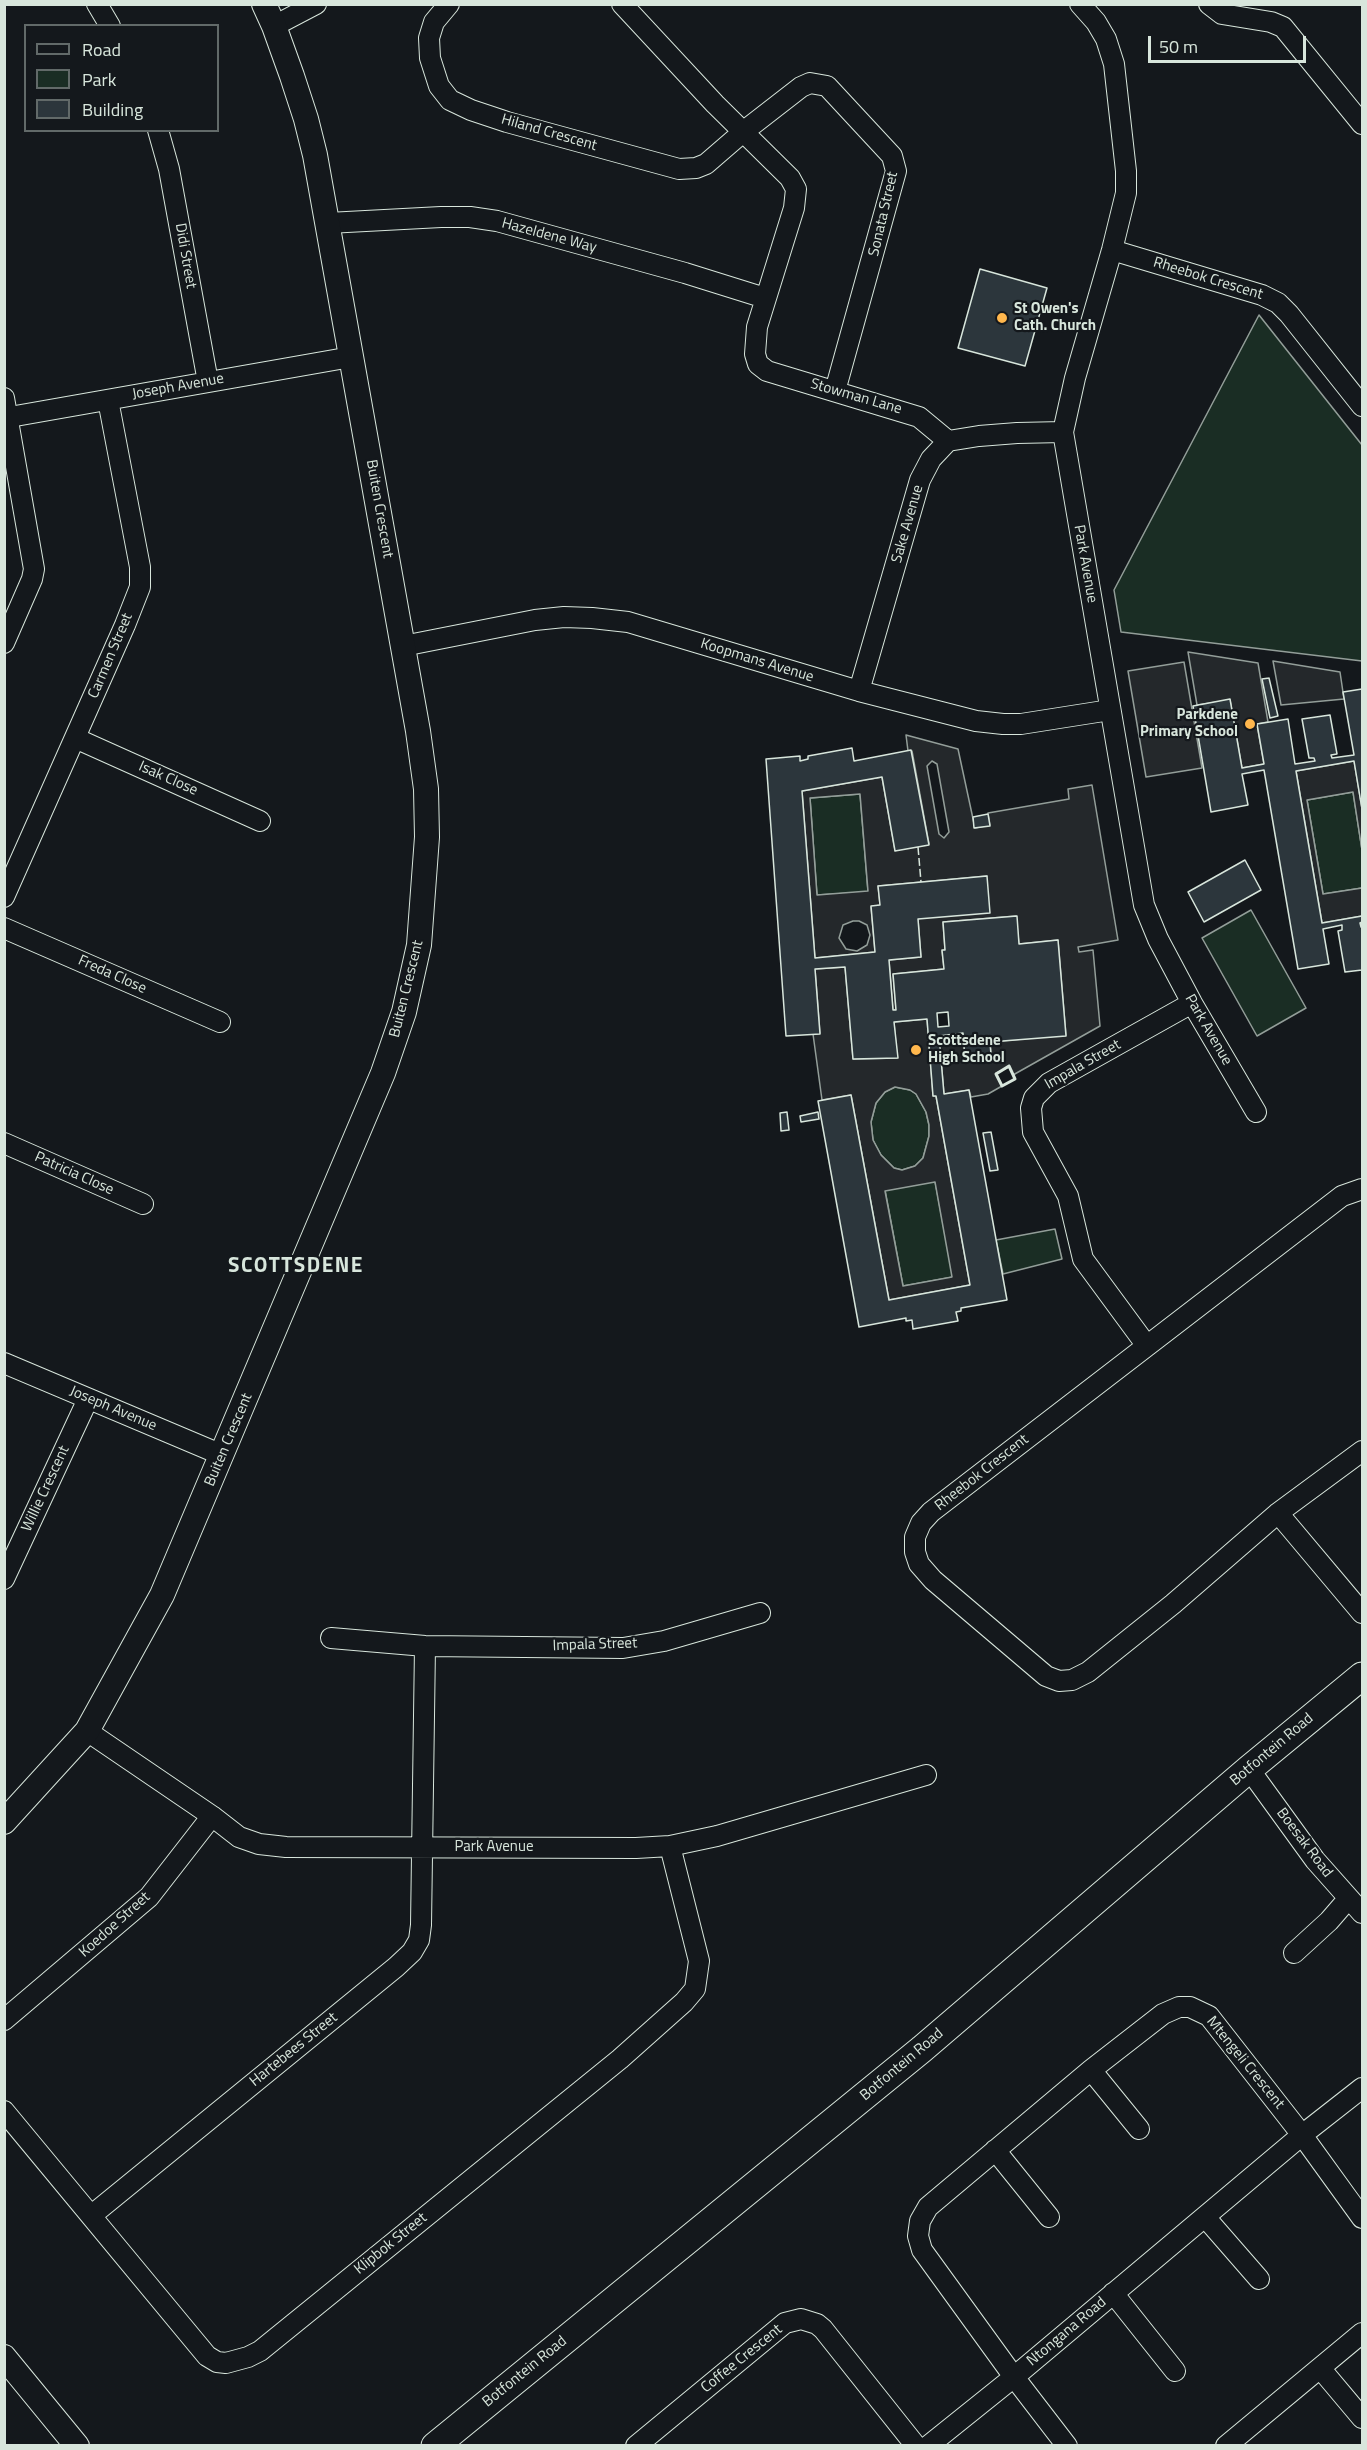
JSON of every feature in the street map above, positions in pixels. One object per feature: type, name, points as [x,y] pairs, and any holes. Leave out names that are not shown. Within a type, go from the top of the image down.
[{"type":"main road","name":"Botfontein Road","points":[[435,2445],[922,2049],[1249,1768],[1362,1676]]},
{"type":"street","points":[[97,4],[109,24]]},
{"type":"street","name":"Buiten Crescent","points":[[4,1822],[87,1731],[162,1595],[383,1073],[404,1012],[419,945],[427,837],[426,789],[403,646],[328,223],[306,119],[274,26],[264,4]]},
{"type":"street","points":[[274,26],[316,4]]},
{"type":"street","name":"Hiland Crescent","points":[[449,4],[434,22],[429,38],[430,58],[439,86],[450,100],[471,110],[679,169],[696,168],[706,164],[743,132]]},
{"type":"street","points":[[622,4],[743,132],[790,178],[796,189],[794,208],[765,298]]},
{"type":"street","name":"Park Avenue","points":[[1080,4],[1101,30],[1114,64],[1126,171],[1126,193],[1075,378],[1063,432],[1144,905],[1158,939],[1192,1003],[1256,1112]]},
{"type":"street","points":[[1209,4],[1222,14],[1271,22],[1283,27],[1362,124]]},
{"type":"street","name":"Sonata Street","points":[[743,132],[801,87],[810,83],[818,83],[827,86],[892,156],[895,163],[896,171],[885,217],[835,392]]},
{"type":"street","name":"Didi Street","points":[[159,132],[169,169],[208,382]]},
{"type":"street","name":"Hazeldene Way","points":[[328,223],[441,217],[470,217],[497,221],[685,273],[765,298]]},
{"type":"street","name":"Rheebok Crescent","points":[[1112,250],[1262,295],[1278,303],[1362,406]]},
{"type":"street","name":"Stowman Lane","points":[[765,298],[757,327],[755,354],[758,364],[766,371],[919,417],[948,441]]},
{"type":"street","name":"Joseph Avenue","points":[[6,418],[351,357]]},
{"type":"street","points":[[4,398],[34,569],[32,579],[4,643]]},
{"type":"street","name":"Carmen Street","points":[[4,897],[140,587],[141,577],[108,400]]},
{"type":"street","points":[[948,441],[979,436],[1063,432]]},
{"type":"street","name":"Sake Avenue","points":[[859,691],[920,480],[931,459],[948,441]]},
{"type":"street","name":"Koopmans Avenue","points":[[403,646],[535,621],[564,617],[592,618],[628,622],[859,691],[976,721],[1022,724],[1110,710]]},
{"type":"street","name":"Isak Close","points":[[75,738],[260,821]]},
{"type":"street","name":"Freda Close","points":[[4,928],[220,1022]]},
{"type":"street","name":"Impala Street","points":[[1147,1346],[1083,1259],[1068,1196],[1033,1132],[1031,1108],[1034,1098],[1049,1083],[1192,1003]]},
{"type":"street","name":"Patricia Close","points":[[4,1143],[143,1204]]},
{"type":"street","name":"Rheebok Crescent","points":[[1362,1189],[1342,1196],[931,1512],[921,1523],[915,1537],[915,1552],[919,1564],[933,1580],[1046,1676],[1059,1681],[1072,1680],[1088,1672],[1173,1604],[1278,1513],[1362,1451]]},
{"type":"street","name":"Joseph Avenue","points":[[4,1363],[222,1455]]},
{"type":"street","name":"Willie Crescent","points":[[4,1579],[88,1399]]},
{"type":"street","points":[[1278,1513],[1362,1613]]},
{"type":"street","name":"Impala Street","points":[[331,1638],[425,1646],[623,1648],[664,1641],[760,1613]]},
{"type":"street","points":[[422,1846],[425,1646]]},
{"type":"street","name":"Park Avenue","points":[[87,1731],[239,1837],[259,1844],[286,1848],[422,1846],[636,1848],[670,1846],[717,1836],[926,1774]]},
{"type":"street","name":"Boesak Road","points":[[1249,1768],[1315,1860],[1362,1913]]},
{"type":"street","name":"Koedoe Street","points":[[4,2020],[148,1897],[212,1816]]},
{"type":"street","name":"Hartebees Street","points":[[92,2216],[412,1952],[418,1940],[421,1925],[422,1846]]},
{"type":"street","name":"Klipbok Street","points":[[4,2111],[207,2356],[217,2362],[248,2357],[260,2351],[620,2059],[694,1989],[698,1977],[699,1961],[670,1846]]},
{"type":"street","points":[[1294,1953],[1329,1921],[1348,1899]]},
{"type":"street","name":"Mtengeli Crescent","points":[[1067,2445],[1014,2377],[922,2250],[918,2236],[920,2221],[928,2207],[1091,2070],[1163,2014],[1179,2007],[1198,2009],[1209,2016],[1302,2135]]},
{"type":"street","points":[[1091,2070],[1139,2129]]},
{"type":"street","name":"Ntongana Road","points":[[928,2445],[1014,2377],[1302,2135],[1362,2088]]},
{"type":"street","points":[[1302,2135],[1362,2218]]},
{"type":"street","points":[[995,2150],[1049,2217]]},
{"type":"street","points":[[1206,2217],[1259,2279]]},
{"type":"street","points":[[1113,2293],[1175,2371]]},
{"type":"street","name":"Coffee Crescent","points":[[636,2445],[785,2324],[801,2319],[816,2324],[823,2330],[916,2445]]},
{"type":"street","points":[[1226,2445],[1362,2333]]},
{"type":"street","points":[[4,2357],[77,2445]]},
{"type":"street","points":[[1320,2368],[1362,2418]]},
{"type":"green space","points":[[1259,315],[1362,445],[1362,661],[1121,632],[1114,590]]},
{"type":"green space","points":[[1353,792],[1362,850],[1362,888],[1323,894],[1307,800]]},
{"type":"green space","points":[[860,794],[868,892],[817,895],[810,798]]},
{"type":"green space","points":[[1251,910],[1306,1008],[1257,1036],[1202,938]]},
{"type":"green space","points":[[895,1087],[910,1090],[916,1094],[926,1112],[929,1125],[929,1136],[923,1158],[915,1166],[902,1170],[894,1168],[881,1155],[873,1140],[871,1122],[876,1103],[885,1092]]},
{"type":"green space","points":[[935,1181],[953,1277],[903,1286],[885,1190]]},
{"type":"green space","points":[[1055,1229],[1062,1259],[1003,1274],[996,1240]]},
{"type":"shaded area","points":[[1188,652],[1258,663],[1268,722],[1257,724],[1264,764],[1242,768],[1230,700],[1197,705]]},
{"type":"shaded area","points":[[1273,661],[1340,672],[1344,699],[1281,705]]},
{"type":"shaded area","points":[[1184,662],[1202,768],[1146,777],[1128,671]]},
{"type":"shaded area","points":[[906,735],[958,749],[975,828],[990,825],[988,813],[1069,799],[1068,789],[1092,785],[1118,940],[1078,947],[1079,952],[1093,950],[1100,1026],[1013,1075],[1009,1067],[996,1073],[1002,1086],[988,1094],[971,1097],[969,1090],[944,1094],[939,1036],[963,1033],[965,1057],[991,1055],[990,1042],[1066,1035],[1058,940],[1019,944],[1016,916],[943,922],[944,969],[893,974],[896,1010],[893,1010],[889,960],[921,957],[918,919],[987,876],[878,886],[880,905],[871,907],[875,952],[815,958],[802,791],[882,777],[895,850],[929,844],[912,751],[908,751]],"holes":[[[932,761],[937,764],[949,832],[944,838],[939,834],[927,766]],[[860,794],[868,891],[817,895],[810,798]],[[853,921],[867,925],[870,935],[867,945],[857,951],[846,949],[839,938],[843,925]]]},
{"type":"shaded area","points":[[1354,761],[1362,809],[1362,850],[1353,792],[1307,800],[1323,894],[1362,888],[1362,916],[1322,923],[1296,771]]},
{"type":"shaded area","points":[[845,967],[853,1059],[897,1058],[894,1022],[927,1019],[933,1096],[936,1096],[970,1285],[889,1300],[851,1095],[822,1100],[813,1034],[820,1033],[815,969]],"holes":[[[895,1087],[910,1090],[916,1094],[926,1112],[929,1125],[929,1136],[923,1158],[915,1166],[902,1170],[894,1168],[881,1155],[873,1140],[871,1122],[876,1103],[885,1092]],[[935,1182],[952,1277],[903,1286],[885,1191]]]},
{"type":"building","name":"St Owen's Cath. Church","points":[[980,269],[1047,288],[1025,366],[958,348]]},
{"type":"building","points":[[1269,678],[1278,716],[1270,718],[1262,679]]},
{"type":"building","points":[[1362,689],[1362,809],[1354,761],[1296,771],[1322,923],[1362,916],[1360,923],[1362,927],[1362,970],[1345,972],[1338,931],[1342,930],[1342,925],[1323,929],[1329,964],[1298,969],[1264,770],[1242,774],[1248,805],[1211,812],[1193,706],[1230,699],[1242,768],[1264,764],[1257,724],[1288,719],[1295,764],[1315,761],[1314,758],[1309,758],[1302,719],[1330,715],[1337,754],[1331,755],[1332,758],[1354,755],[1343,692]]},
{"type":"building","points":[[852,748],[854,761],[911,750],[929,845],[895,851],[882,777],[802,791],[815,958],[875,952],[871,906],[880,905],[878,886],[987,876],[990,913],[918,919],[921,957],[889,960],[893,1010],[896,1010],[893,974],[944,969],[943,922],[1017,916],[1019,944],[1058,940],[1066,1036],[990,1042],[991,1055],[965,1057],[963,1033],[939,1036],[944,1094],[969,1090],[1007,1300],[961,1308],[961,1311],[956,1312],[958,1321],[913,1329],[912,1320],[906,1321],[906,1318],[859,1327],[818,1101],[851,1095],[889,1300],[970,1285],[936,1096],[933,1096],[927,1019],[894,1022],[898,1058],[853,1059],[845,967],[815,969],[820,1034],[786,1036],[766,759],[800,756],[800,761],[808,759],[808,756]],"holes":[[[948,1012],[949,1026],[938,1027],[937,1013]]]},
{"type":"building","points":[[988,814],[990,826],[974,828],[973,817]]},
{"type":"building","points":[[1245,860],[1261,890],[1204,922],[1188,892]]},
{"type":"building","points":[[787,1112],[789,1130],[781,1131],[780,1113]]},
{"type":"building","points":[[818,1112],[819,1119],[801,1122],[800,1116]]},
{"type":"building","points":[[991,1132],[998,1170],[990,1171],[983,1133]]},
{"type":"fence","points":[[918,847],[921,882]]},
{"type":"wall","points":[[1009,1066],[1015,1079],[1002,1086],[996,1074],[1009,1066]]},
{"type":"place","name":"St Owen's Cath. Church","points":[[1002,318]]},
{"type":"place","name":"Parkdene Primary School","points":[[1250,724]]},
{"type":"place","name":"Scottsdene High School","points":[[916,1050]]},
{"type":"district","name":"SCOTTSDENE","points":[[296,1267]]}]
